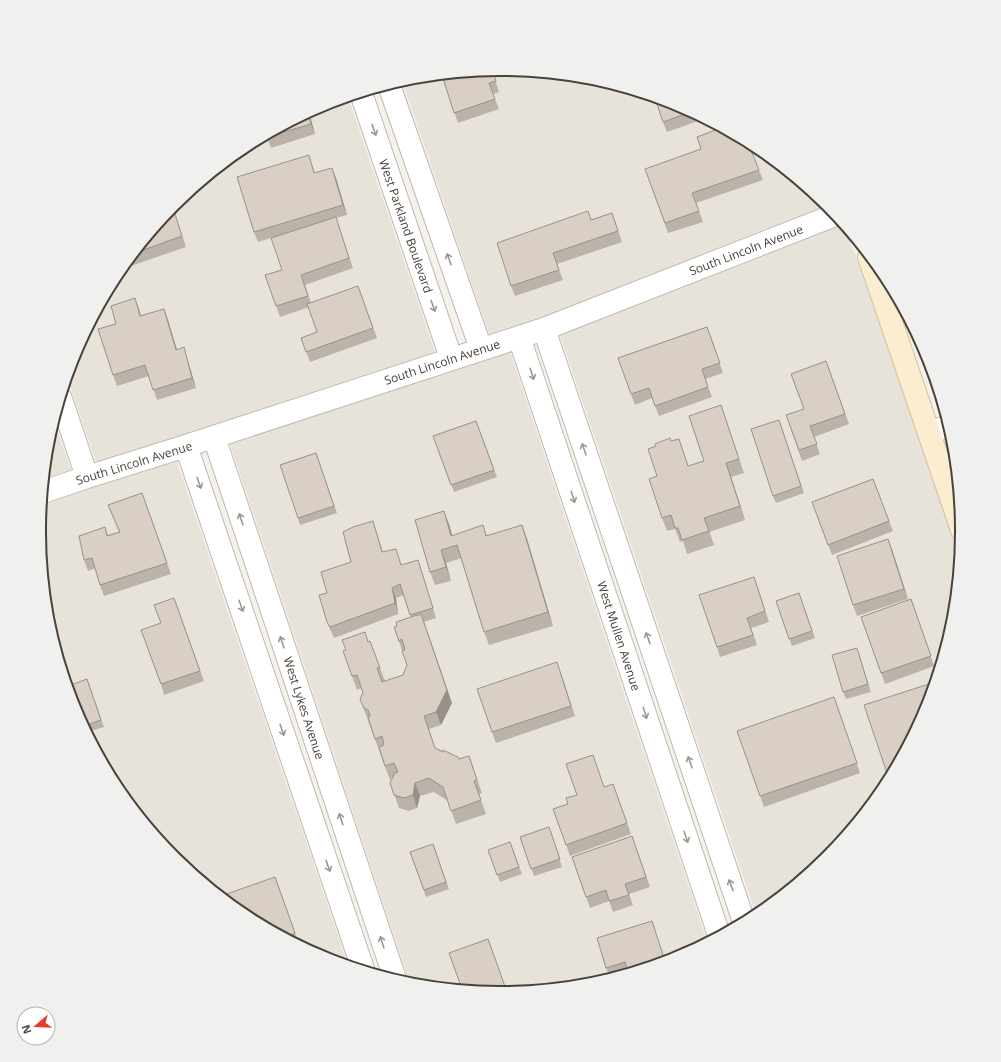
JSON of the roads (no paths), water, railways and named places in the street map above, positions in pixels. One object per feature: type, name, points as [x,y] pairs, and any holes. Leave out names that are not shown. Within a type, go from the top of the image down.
[{"type":"street","points":[[391,90],[481,349]]},
{"type":"street","name":"West Parkland Boulevard","points":[[363,98],[451,358]]},
{"type":"street","name":"South Lincoln Avenue","points":[[48,490],[544,329],[829,217]]},
{"type":"street","points":[[879,280],[939,429],[953,490]]},
{"type":"street","points":[[544,329],[742,916]]},
{"type":"street","name":"West Mullen Avenue","points":[[519,337],[718,931]]},
{"type":"street","points":[[63,407],[87,477]]},
{"type":"street","name":"West Lykes Avenue","points":[[214,437],[393,972]]},
{"type":"street","points":[[186,446],[361,963]]}]
